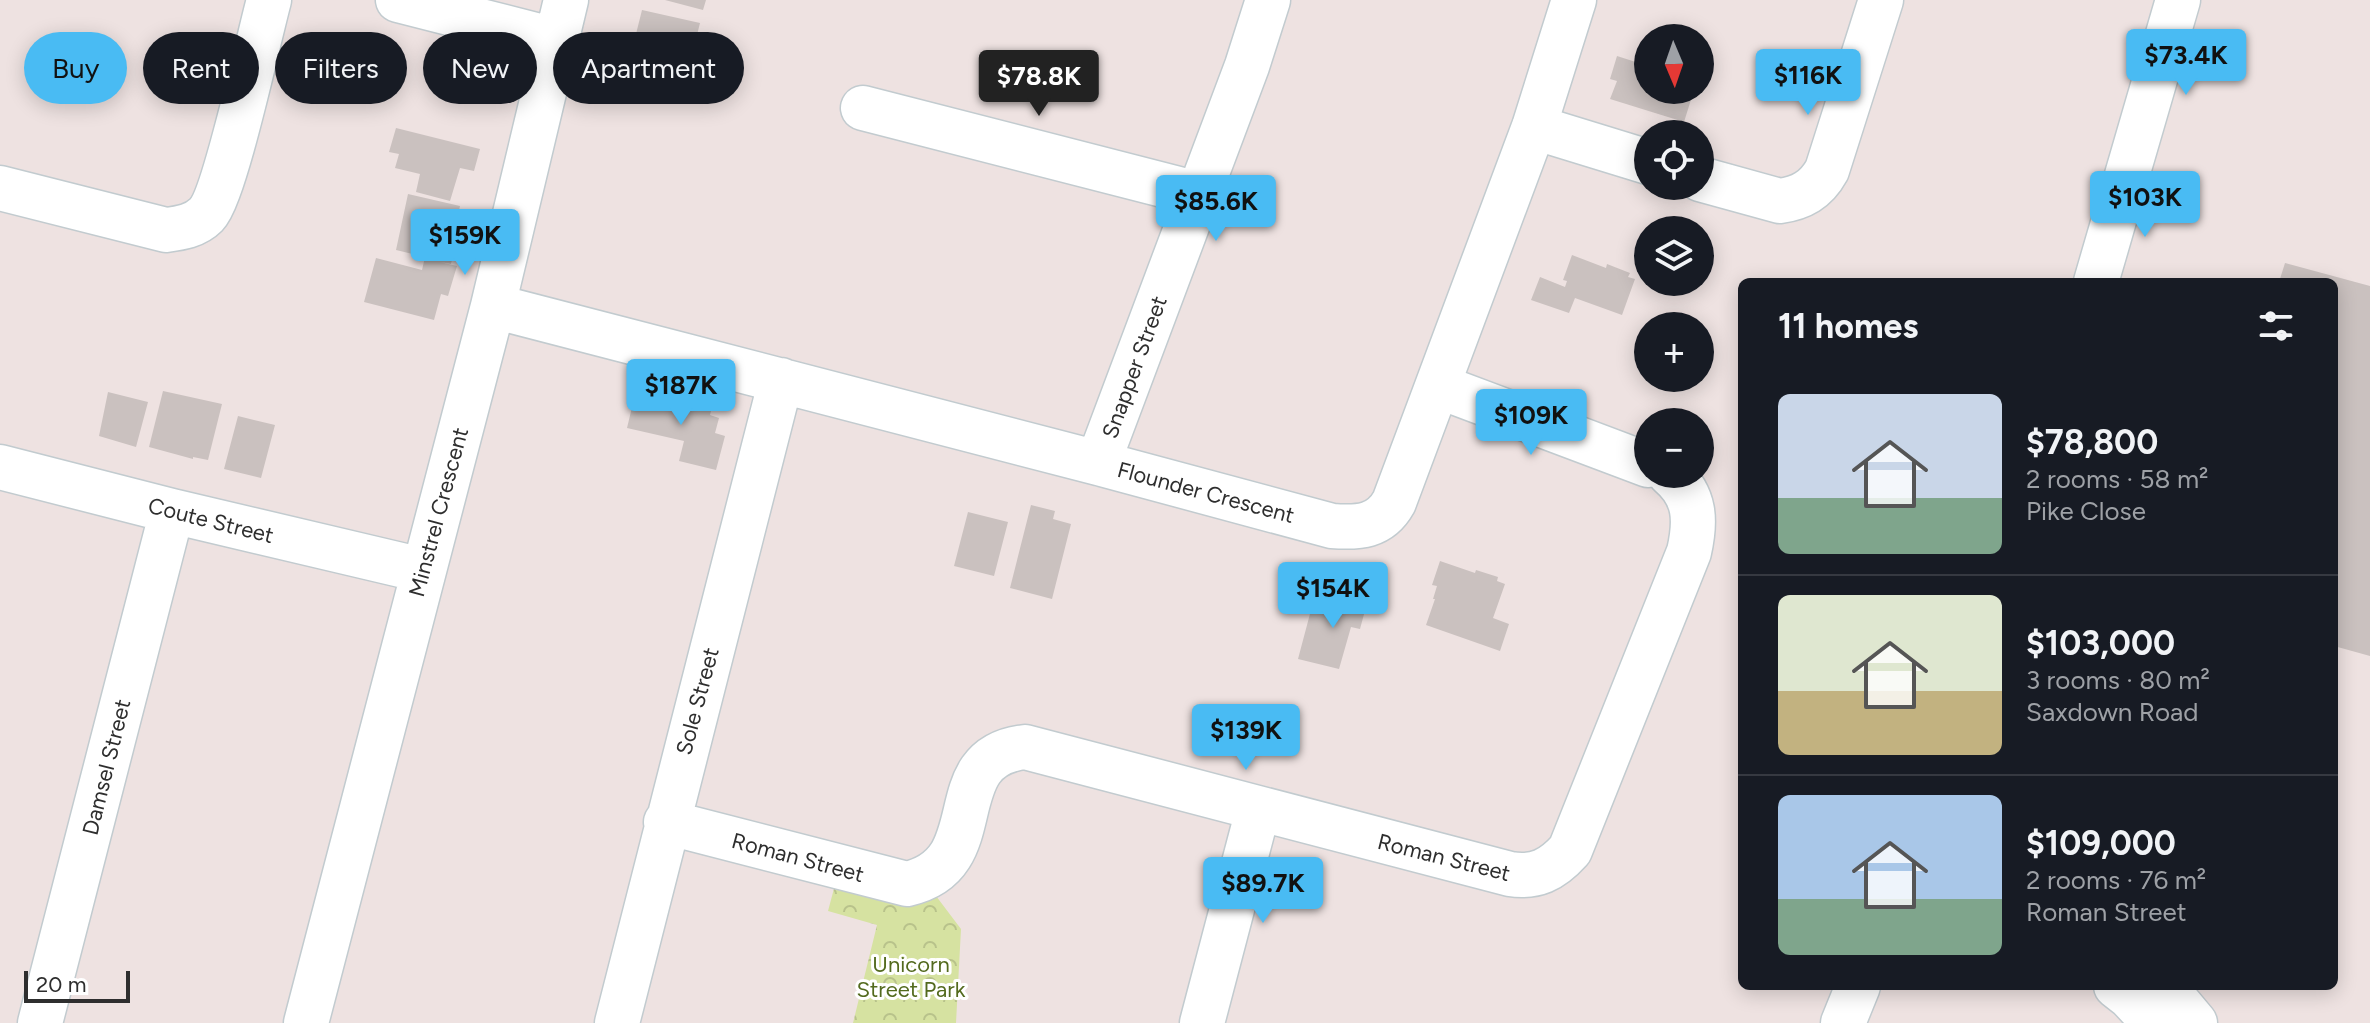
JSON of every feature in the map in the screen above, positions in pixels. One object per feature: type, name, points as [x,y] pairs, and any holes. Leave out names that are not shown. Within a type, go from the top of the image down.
[{"type":"street","points":[[0,188],[166,230],[192,225],[205,216],[213,206],[224,172],[269,0]]},
{"type":"street","points":[[398,0],[560,20]]},
{"type":"street","name":"Snapper Street","points":[[1098,463],[1247,66],[1268,0]]},
{"type":"street","name":"Flounder Crescent","points":[[493,306],[1332,526],[1354,528],[1370,525],[1387,515],[1394,502],[1534,127],[1574,0]]},
{"type":"street","points":[[1714,183],[1780,201],[1793,199],[1814,187],[1827,170],[1881,0]]},
{"type":"street","points":[[2097,278],[2178,0]]},
{"type":"street","name":"Minstrel Crescent","points":[[306,1023],[493,306],[560,20]]},
{"type":"street","points":[[863,108],[1198,194]]},
{"type":"street","points":[[1534,127],[1634,158]]},
{"type":"street","name":"Sole Street","points":[[617,1023],[781,380]]},
{"type":"street","points":[[1438,386],[1634,460]]},
{"type":"street","name":"Coute Street","points":[[0,467],[422,570]]},
{"type":"street","name":"Roman Street","points":[[666,822],[907,884],[926,880],[942,869],[954,852],[977,776],[985,764],[996,754],[1025,747],[1510,874],[1527,877],[1544,872],[1570,850],[1689,552],[1694,513],[1684,488]]},
{"type":"street","name":"Damsel Street","points":[[40,1023],[172,511]]},
{"type":"street","points":[[1202,1023],[1258,810]]},
{"type":"street","points":[[1843,1023],[1856,990]]},
{"type":"street","points":[[2121,990],[2154,1023]]},
{"type":"street","points":[[2167,990],[2195,1023]]},
{"type":"green space","name":"Unicorn Street Park","points":[[836,881],[933,892],[961,929],[956,1023],[853,1023],[877,925],[828,911]]},
{"type":"building","points":[[665,0],[706,0],[703,10]]},
{"type":"building","points":[[642,10],[700,23],[698,32],[636,32]]},
{"type":"building","points":[[1617,56],[1634,61],[1634,104],[1690,104],[1685,120],[1610,99],[1617,81],[1610,79]]},
{"type":"building","points":[[396,128],[480,149],[474,171],[460,168],[450,201],[416,192],[420,174],[395,168],[399,154],[389,152]]},
{"type":"building","points":[[408,194],[460,206],[451,245],[455,246],[451,264],[440,262],[457,266],[448,296],[441,294],[434,320],[364,302],[376,258],[422,270],[425,257],[396,250]]},
{"type":"building","points":[[1572,255],[1630,273],[1628,277],[1634,282],[1622,315],[1575,298],[1569,313],[1531,300],[1540,277],[1565,287],[1567,281],[1563,280]]},
{"type":"building","points":[[2285,263],[2370,286],[2370,656],[2338,647],[2338,278],[2280,278]]},
{"type":"building","points":[[163,391],[222,404],[208,460],[149,447]]},
{"type":"building","points":[[108,392],[148,402],[136,447],[99,436]]},
{"type":"building","points":[[647,392],[712,407],[710,415],[719,418],[715,433],[725,436],[716,470],[679,461],[684,441],[627,428],[633,403],[644,405]]},
{"type":"building","points":[[238,416],[275,425],[261,478],[224,469]]},
{"type":"building","points":[[1031,505],[1055,511],[1053,519],[1071,524],[1052,599],[1010,588]]},
{"type":"building","points":[[968,512],[1008,522],[994,576],[954,566]]},
{"type":"building","points":[[1440,561],[1498,577],[1497,581],[1505,584],[1493,618],[1509,624],[1500,651],[1426,625],[1435,599],[1437,586],[1432,585]]},
{"type":"building","points":[[1347,585],[1370,592],[1360,629],[1351,627],[1339,669],[1298,659],[1311,610],[1339,617]]}]
